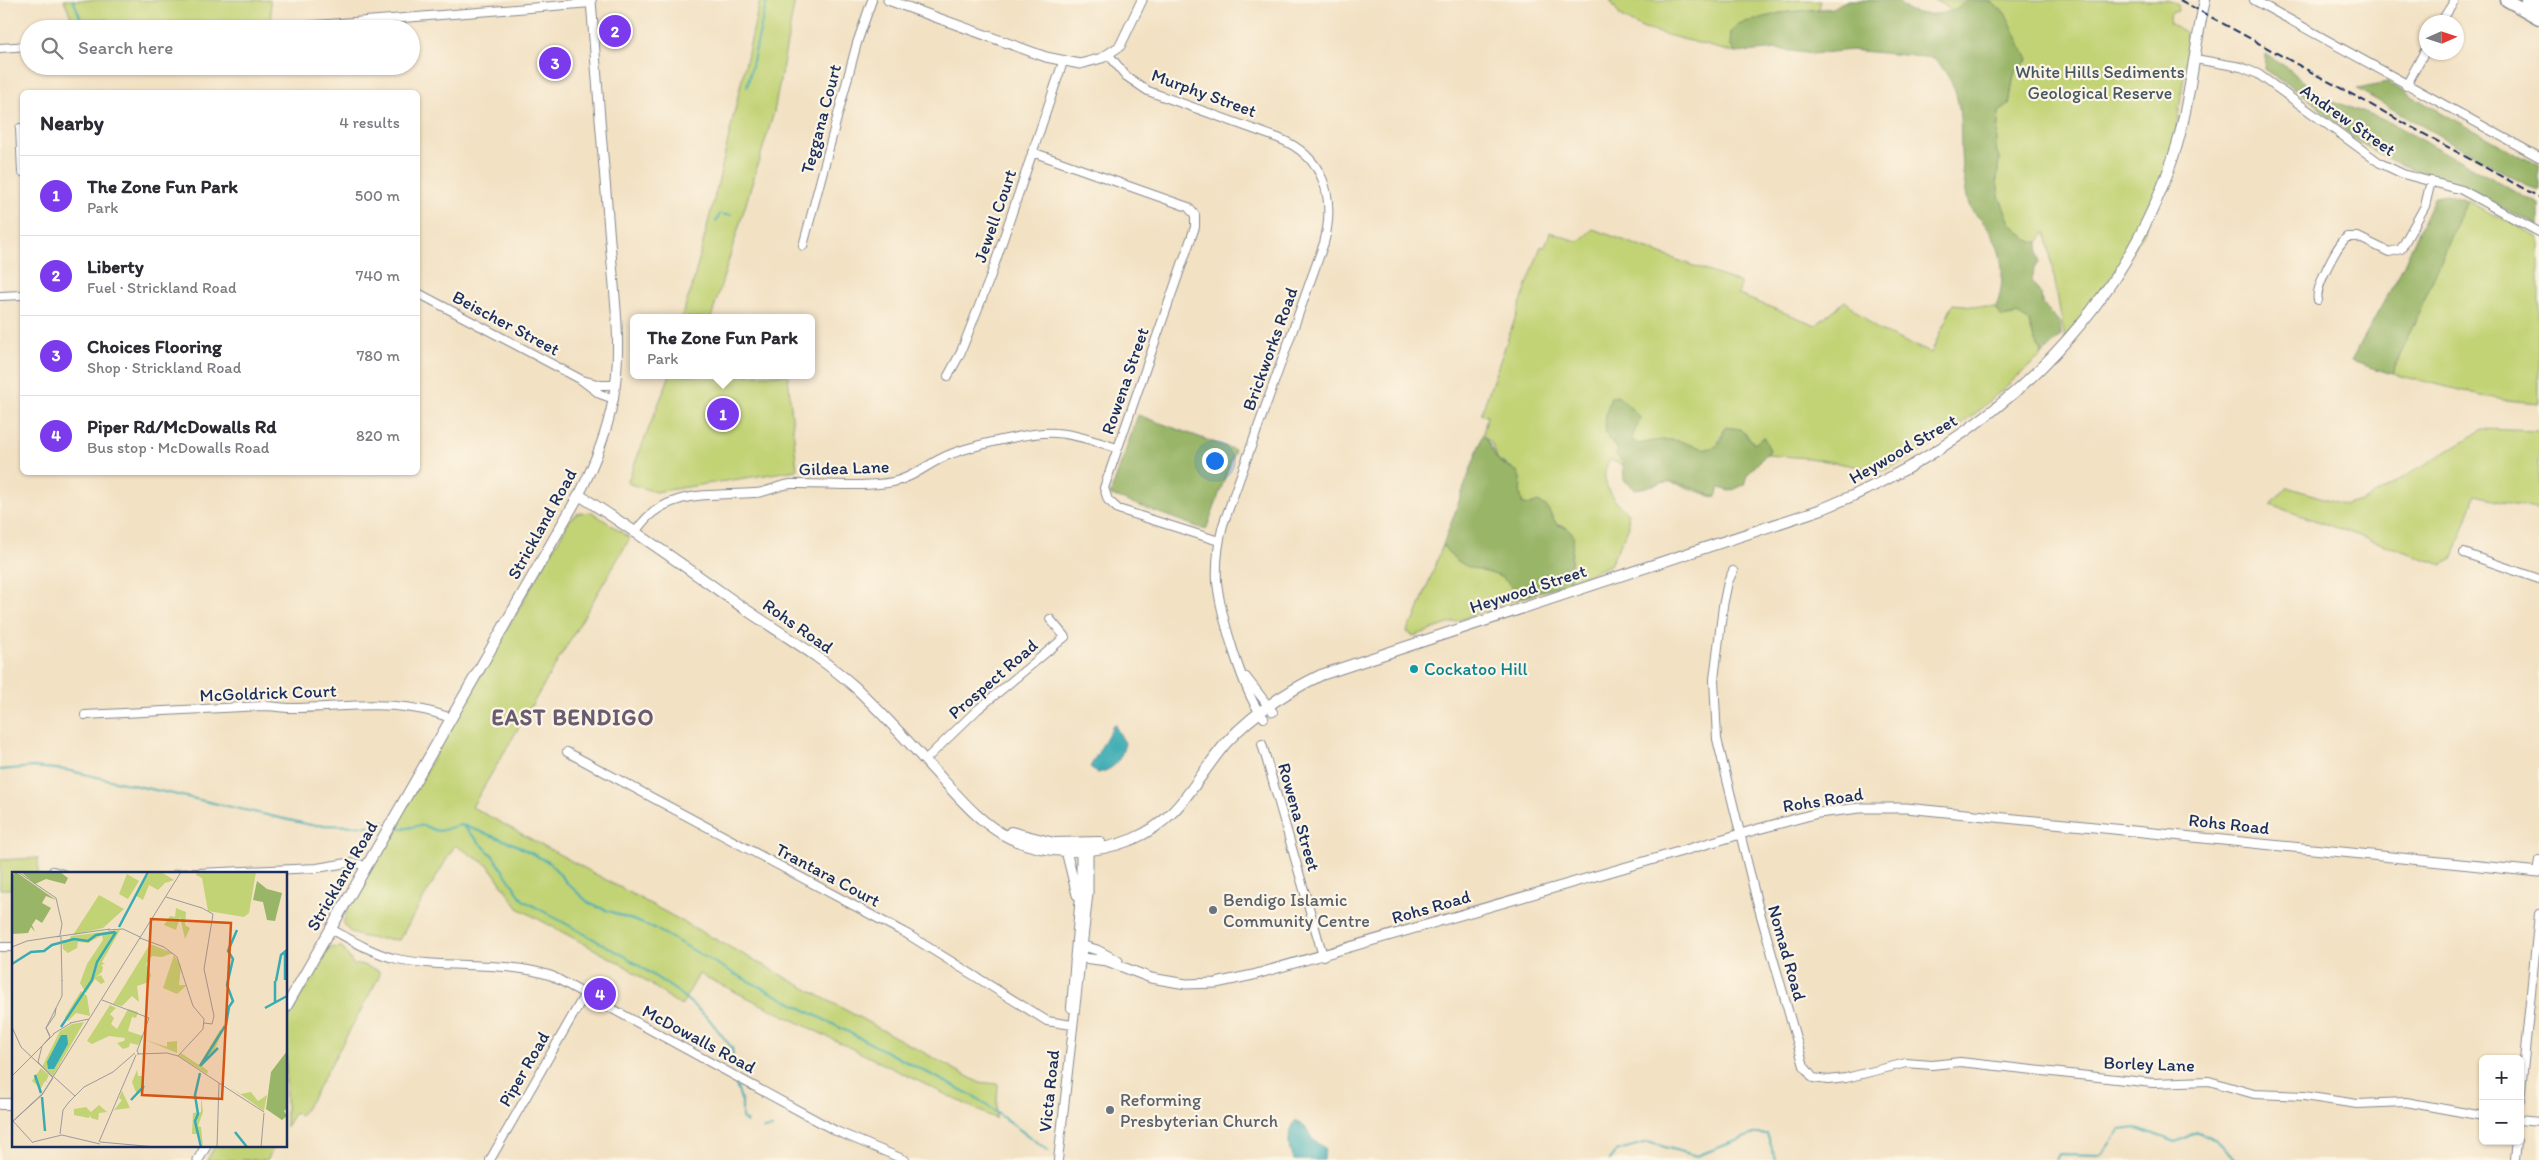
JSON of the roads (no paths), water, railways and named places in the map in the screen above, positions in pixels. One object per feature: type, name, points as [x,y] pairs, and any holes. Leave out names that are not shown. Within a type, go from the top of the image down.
[{"type":"highway","points":[[2507,0],[2539,6]]},
{"type":"highway","points":[[2511,0],[2525,4],[2539,18]]},
{"type":"main road","name":"Heywood Street","points":[[1084,847],[1117,845],[1144,834],[1167,819],[1201,779],[1266,712],[1312,687],[1373,658],[1822,509],[1896,475],[1941,449],[1976,425],[2021,388],[2057,353],[2090,313],[2125,262],[2150,215],[2173,156],[2185,114],[2204,0]]},
{"type":"main road","name":"Rohs Road","points":[[579,495],[841,676],[975,812],[1010,838],[1035,847],[1066,851],[1084,847]]},
{"type":"main road","name":"Strickland Road","points":[[288,1004],[579,495]]},
{"type":"main road","name":"Rohs Road","points":[[975,812],[1001,827],[1025,836],[1054,843],[1084,847]]},
{"type":"street","name":"Teggana Court","points":[[803,246],[857,43],[872,0]]},
{"type":"street","points":[[888,0],[1064,62],[1087,63],[1109,55],[1124,40],[1142,0]]},
{"type":"street","points":[[2254,0],[2406,86],[2539,157]]},
{"type":"street","points":[[370,20],[591,1]]},
{"type":"street","name":"Strickland Road","points":[[579,495],[603,440],[614,399],[615,385],[615,302],[591,1]]},
{"type":"street","points":[[2446,15],[2452,2]]},
{"type":"street","points":[[0,48],[20,47]]},
{"type":"street","name":"Murphy Street","points":[[1109,55],[1120,70],[1138,86],[1289,142],[1315,165]]},
{"type":"street","name":"Andrew Street","points":[[2195,59],[2241,67],[2258,74],[2380,163],[2404,174],[2462,190],[2539,232]]},
{"type":"street","points":[[2406,86],[2420,60]]},
{"type":"street","name":"Jewell Court","points":[[948,376],[960,354],[990,278],[1064,62]]},
{"type":"street","name":"Rowena Street","points":[[1032,152],[1188,207],[1195,215],[1195,227],[1117,448],[1104,488],[1104,495],[1112,505],[1126,512],[1219,542]]},
{"type":"street","name":"Brickworks Road","points":[[1219,542],[1328,228],[1328,201],[1325,188],[1315,165]]},
{"type":"street","points":[[2318,300],[2317,293],[2320,283],[2341,243],[2347,237],[2358,237],[2389,252],[2401,249],[2425,206],[2431,181]]},
{"type":"street","name":"Beischer Street","points":[[420,294],[580,379],[600,394],[614,399]]},
{"type":"street","points":[[0,296],[20,296]]},
{"type":"street","name":"Beischer Street","points":[[580,379],[601,385],[615,385]]},
{"type":"street","name":"Gildea Lane","points":[[635,533],[645,518],[654,510],[679,498],[762,493],[787,485],[857,485],[892,482],[902,480],[951,454],[1041,433],[1064,434],[1117,448]]},
{"type":"street","points":[[1219,542],[1217,564],[1218,590],[1244,684],[1266,712]]},
{"type":"street","points":[[2464,552],[2539,579]]},
{"type":"street","points":[[1733,571],[1728,582],[1723,606],[1715,671],[1714,700],[1717,739],[1740,834]]},
{"type":"street","name":"Prospect Road","points":[[925,760],[978,710],[1065,637],[1050,619]]},
{"type":"street","name":"McGoldrick Court","points":[[85,715],[264,706],[290,708],[396,704],[451,718]]},
{"type":"street","name":"Rowena Street","points":[[1262,744],[1323,956]]},
{"type":"street","name":"Trantara Court","points":[[567,752],[907,934],[1047,1021],[1072,1025]]},
{"type":"street","name":"Rohs Road","points":[[1078,957],[1107,961],[1162,981],[1204,984],[1240,979],[1740,834],[1818,814],[1860,808],[1906,808],[2538,872]]},
{"type":"street","name":"Nomad Road","points":[[1740,834],[1804,1066],[1813,1078]]},
{"type":"street","points":[[1079,945],[1079,915],[1084,847]]},
{"type":"street","points":[[1079,945],[1088,888],[1084,847]]},
{"type":"street","points":[[1066,851],[1072,869],[1079,915]]},
{"type":"street","points":[[2538,872],[2539,860]]},
{"type":"street","points":[[223,872],[317,868],[347,863],[360,864],[365,868]]},
{"type":"street","points":[[2524,1061],[2539,914]]},
{"type":"street","name":"McDowalls Road","points":[[331,929],[368,949],[394,958],[534,971],[560,980],[830,1128],[904,1160]]},
{"type":"street","name":"Rohs Road","points":[[1079,945],[1103,952],[1133,971]]},
{"type":"street","name":"Victa Road","points":[[1058,1160],[1079,945]]},
{"type":"street","name":"Piper Road","points":[[490,1160],[585,994]]},
{"type":"street","name":"Borley Lane","points":[[1813,1078],[1828,1080],[1846,1078],[1906,1063],[1932,1065],[1960,1062],[2153,1083],[2209,1081],[2254,1094],[2304,1096],[2358,1104],[2406,1102],[2479,1115]]},
{"type":"street","points":[[2524,1120],[2539,1122]]},
{"type":"street","points":[[2515,1160],[2517,1145]]},
{"type":"street","points":[[198,1160],[205,1148]]},
{"type":"water","points":[[1114,724],[1125,743],[1117,762],[1109,769],[1098,773],[1090,767]]},
{"type":"water","points":[[1296,1120],[1306,1128],[1313,1140],[1325,1148],[1324,1160],[1294,1160],[1291,1155],[1289,1140],[1291,1129]]},
{"type":"waterway","points":[[73,0],[81,19],[108,20]]},
{"type":"waterway","points":[[747,87],[767,0]]},
{"type":"waterway","points":[[716,222],[720,214]]},
{"type":"waterway","points":[[724,215],[731,215]]},
{"type":"waterway","points":[[0,770],[33,767],[66,770],[311,825],[369,826],[384,821]]},
{"type":"waterway","points":[[462,825],[512,843],[550,863],[567,883],[590,904],[654,928],[733,973],[975,1097],[1049,1151]]},
{"type":"waterway","points":[[396,826],[400,828],[424,826],[437,831],[462,825],[493,856],[523,900],[626,957],[678,992],[709,1019],[732,1048],[734,1063]]},
{"type":"waterway","points":[[736,1085],[742,1102],[742,1118],[747,1122]]},
{"type":"waterway","points":[[763,1129],[772,1128]]},
{"type":"waterway","points":[[2056,1160],[2059,1154],[2101,1155],[2120,1130],[2137,1128],[2176,1142],[2197,1132],[2215,1140],[2237,1160]]},
{"type":"waterway","points":[[1609,1160],[1616,1151],[1647,1142],[1697,1156],[1754,1134],[1767,1134],[1776,1160]]},
{"type":"railway","points":[[2180,0],[2539,197]]},
{"type":"place","name":"Liberty","points":[[615,31]]},
{"type":"place","name":"Choices Flooring","points":[[555,63]]},
{"type":"place","name":"The Zone Fun Park","points":[[723,414]]},
{"type":"place","name":"Cockatoo Hill","points":[[1414,669]]},
{"type":"place","name":"Bendigo Islamic Community Centre","points":[[1213,910]]},
{"type":"place","name":"Piper Rd/McDowalls Rd","points":[[600,994]]},
{"type":"place","name":"Reforming Presbyterian Church","points":[[1110,1110]]},
{"type":"district","name":"EAST BENDIGO","points":[[573,717]]},
{"type":"park label","name":"White Hills Sediments Geological Reserve","points":[[2100,82]]}]
